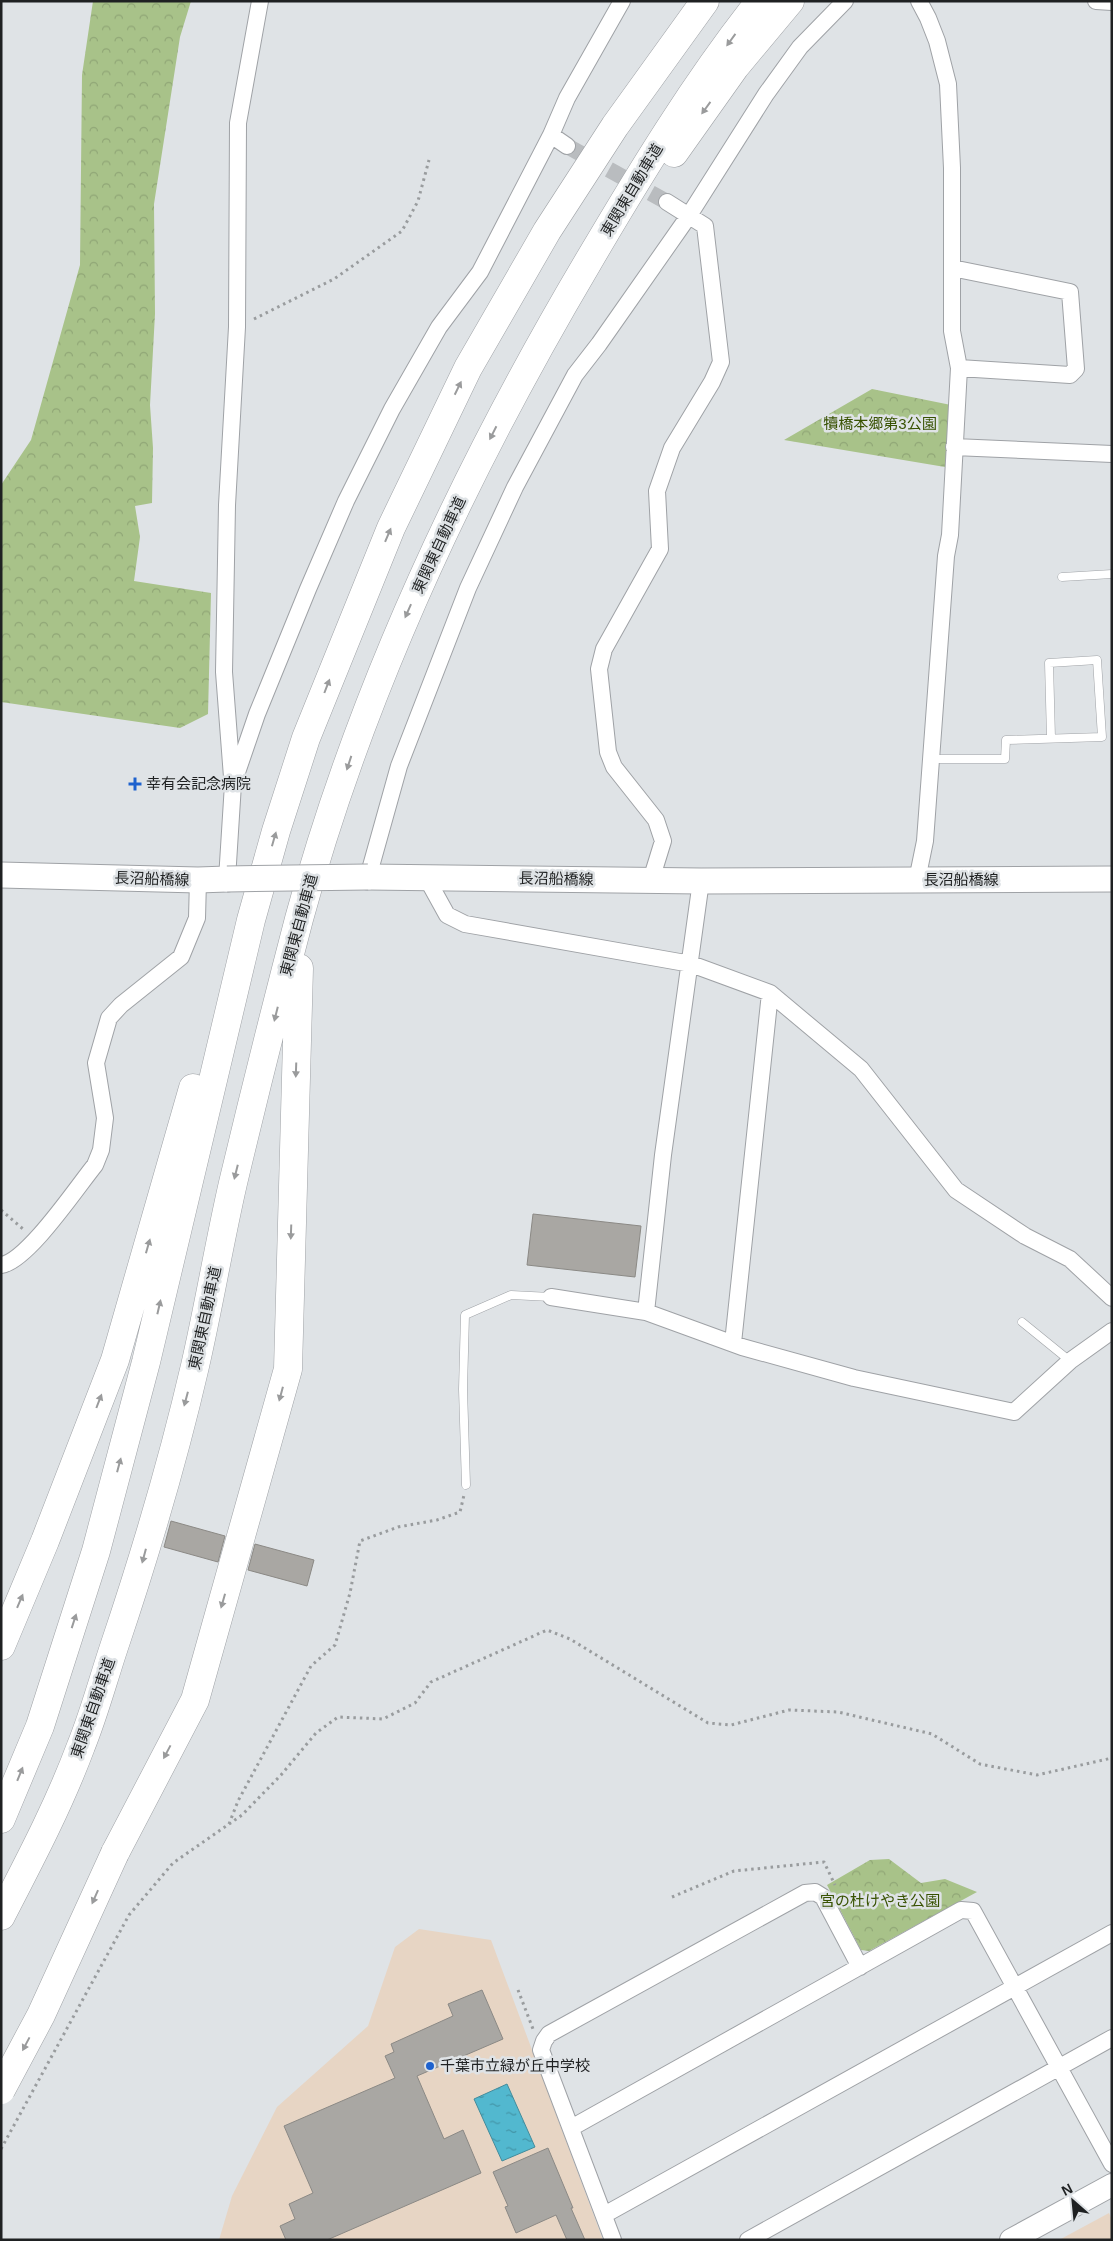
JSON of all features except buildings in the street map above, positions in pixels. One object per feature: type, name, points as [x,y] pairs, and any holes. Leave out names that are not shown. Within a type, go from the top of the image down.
[{"type":"highway","points":[[615,126],[687,1]]},
{"type":"highway","points":[[1,1819],[40,1726],[96,1552],[148,1352],[251,920],[276,831],[306,738],[391,528],[468,368],[547,231],[615,126],[705,1]]},
{"type":"highway","name":"東関東自動車道","points":[[1,1916],[44,1835],[82,1744],[141,1566],[194,1370],[233,1184],[300,916],[355,746],[389,654],[426,569],[512,396],[566,299],[683,106],[760,1]]},
{"type":"highway","points":[[512,396],[572,302],[654,181],[735,67],[790,1]]},
{"type":"highway","points":[[1,2090],[41,2015],[115,1853],[195,1700],[288,1369],[300,916]]},
{"type":"highway","points":[[1,1646],[45,1541],[115,1360],[219,999],[251,920]]},
{"type":"main road","name":"長沼船橋線","points":[[1,875],[198,880],[368,877],[701,881],[1112,879]]},
{"type":"street","points":[[227,879],[232,784],[224,672],[227,505],[237,327],[238,123],[260,1]]},
{"type":"street","points":[[232,784],[261,705],[346,502],[392,409],[439,327],[480,272],[551,135],[567,98],[622,1]]},
{"type":"street","points":[[368,877],[399,766],[427,689],[468,588],[515,487],[574,376],[599,344],[688,217],[777,78],[800,47],[845,1]]},
{"type":"street","points":[[917,880],[925,841],[946,556],[950,535],[959,368],[952,331],[948,84],[937,41],[919,1]]},
{"type":"street","points":[[1096,1],[1112,2]]},
{"type":"street","points":[[551,135],[567,146]]},
{"type":"street","points":[[651,880],[663,841],[656,820],[614,767],[608,752],[599,669],[604,649],[660,548],[657,490],[672,448],[712,382],[721,362],[705,226],[667,202]]},
{"type":"street","points":[[952,268],[1070,292],[1076,369],[1070,375],[959,368]]},
{"type":"street","points":[[954,447],[1112,454]]},
{"type":"street","points":[[426,878],[447,915],[465,924],[691,964],[770,993],[861,1069],[956,1190],[1025,1236],[1070,1259],[1112,1298]]},
{"type":"street","points":[[1,1265],[18,1258],[36,1240],[95,1165],[100,1150],[105,1118],[96,1063],[109,1018],[121,1005],[181,957],[197,918],[198,880]]},
{"type":"street","points":[[646,1312],[663,1155],[701,881]]},
{"type":"street","points":[[733,1343],[770,993]]},
{"type":"street","points":[[551,1297],[646,1312],[733,1343],[854,1378],[1014,1412],[1070,1361],[1112,1331]]},
{"type":"street","points":[[613,2240],[541,2050],[544,2041],[550,2034],[805,1893],[815,1892],[823,1897],[860,1967]]},
{"type":"street","points":[[571,2128],[961,1910],[973,1911],[1112,2164]]},
{"type":"street","points":[[604,2215],[1112,1933]]},
{"type":"street","points":[[748,2240],[1112,2038]]},
{"type":"street","points":[[1011,2240],[1112,2185]]},
{"type":"lane","points":[[1062,577],[1112,574]]},
{"type":"lane","points":[[931,759],[1005,759],[1006,740],[1102,737],[1097,660],[1049,663],[1050,738]]},
{"type":"lane","points":[[466,1485],[463,1389],[466,1315],[511,1295],[551,1297]]},
{"type":"lane","points":[[1022,1322],[1070,1361]]},
{"type":"path","points":[[237,327],[334,279],[402,231],[418,202],[429,160]]},
{"type":"path","points":[[1,1210],[36,1240]]},
{"type":"path","points":[[229,1824],[238,1801],[311,1666],[335,1645],[350,1593],[360,1541],[398,1527],[437,1520],[460,1512],[466,1485]]},
{"type":"path","points":[[1,2150],[130,1915],[173,1863],[242,1815],[281,1776],[316,1733],[338,1717],[383,1719],[415,1703],[432,1682],[547,1630],[570,1638],[708,1723],[732,1725],[789,1710],[838,1712],[932,1734],[980,1764],[1037,1774],[1112,1758]]},
{"type":"path","points":[[672,1896],[734,1871],[824,1862],[837,1888]]},
{"type":"path","points":[[518,1990],[541,2050]]},
{"type":"shaded area","name":"千葉市立緑が丘中学校","points":[[419,1929],[491,1940],[603,2240],[219,2240],[232,2196],[277,2107],[368,2026],[395,1947]]},
{"type":"shaded area","points":[[1109,2213],[1112,2220],[1112,2240],[1059,2240]]},
{"type":"green space","points":[[93,1],[191,1],[180,37],[154,204],[155,314],[150,405],[153,448],[152,503],[135,506],[140,537],[134,581],[211,593],[208,714],[180,728],[1,702],[1,485],[31,440],[80,265],[82,75]]},
{"type":"green space","name":"犢橋本郷第3公園","points":[[872,389],[951,405],[945,467],[784,440]]},
{"type":"green space","name":"宮の杜けやき公園","points":[[889,1859],[921,1883],[945,1879],[977,1892],[869,1951],[861,1950],[827,1885],[870,1860]]},
{"type":"water","points":[[507,2084],[535,2147],[502,2161],[474,2099]]},
{"type":"tunnel","points":[[567,146],[667,202]]},
{"type":"place","name":"幸有会記念病院","points":[[135,784]]},
{"type":"place","name":"千葉市立緑が丘中学校","points":[[430,2066]]}]
